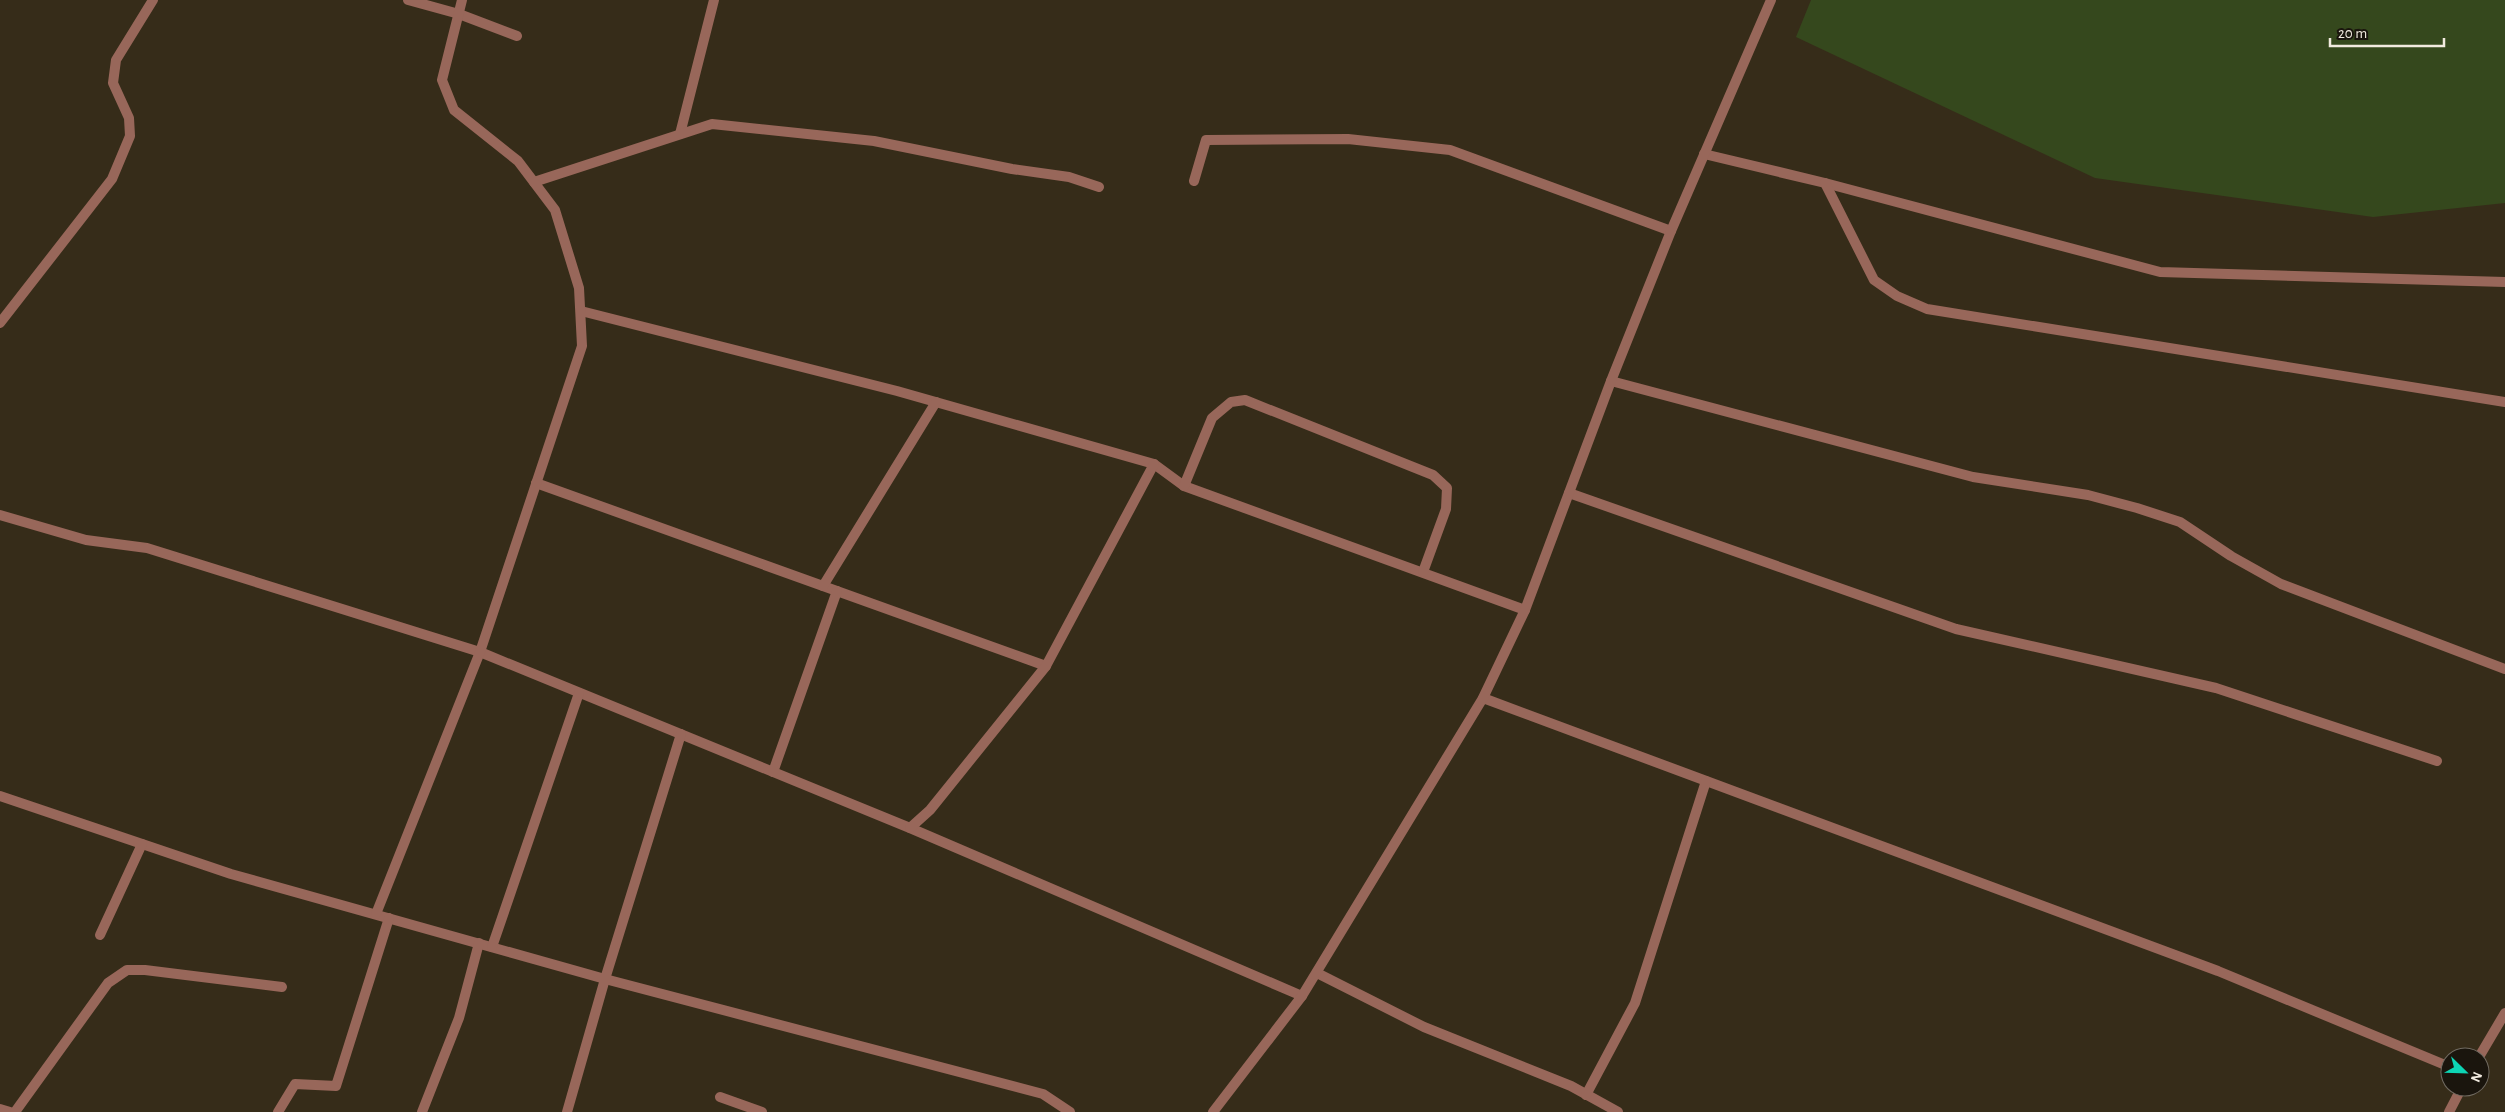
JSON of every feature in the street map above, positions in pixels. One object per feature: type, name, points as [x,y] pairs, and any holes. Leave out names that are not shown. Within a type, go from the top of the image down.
[{"type":"street","points":[[0,323],[112,179],[130,136],[128,118],[113,82],[116,60],[153,0]]},
{"type":"street","points":[[408,0],[459,14],[517,36]]},
{"type":"street","points":[[376,914],[480,652],[582,346],[579,288],[555,210],[518,162],[454,110],[442,80],[462,0]]},
{"type":"street","points":[[680,134],[714,0]]},
{"type":"street","points":[[1213,1112],[1302,996],[1317,973],[1483,698],[1525,610],[1611,381],[1671,231],[1771,0]]},
{"type":"street","points":[[534,182],[712,124],[874,140],[1012,168],[1069,177],[1099,187]]},
{"type":"street","points":[[1194,181],[1206,140],[1348,139],[1450,150],[1671,231]]},
{"type":"street","points":[[1704,154],[1825,183],[2160,272],[2505,282]]},
{"type":"street","points":[[1825,183],[1874,280],[1897,296],[1927,309],[2505,402]]},
{"type":"street","points":[[580,311],[936,402],[1154,464],[1184,486],[1525,610]]},
{"type":"street","points":[[1611,381],[1973,477],[2088,495],[2180,522],[2280,584],[2505,669]]},
{"type":"street","points":[[1184,486],[1212,418],[1230,402],[1245,400],[1433,474],[1447,488],[1446,509],[1424,572]]},
{"type":"street","points":[[824,586],[936,402]]},
{"type":"street","points":[[910,828],[930,810],[1046,666],[1154,464]]},
{"type":"street","points":[[536,483],[1046,666]]},
{"type":"street","points":[[1569,493],[1956,629],[2216,688],[2437,761]]},
{"type":"street","points":[[0,515],[86,540],[147,548],[480,652],[910,828],[1302,996]]},
{"type":"street","points":[[773,772],[837,591]]},
{"type":"street","points":[[492,947],[579,693]]},
{"type":"street","points":[[1483,698],[2218,971],[2440,1063]]},
{"type":"street","points":[[567,1112],[605,979],[681,734]]},
{"type":"street","points":[[1586,1095],[1635,1003],[1706,781]]},
{"type":"street","points":[[0,796],[231,874],[605,979],[1042,1094],[1070,1112]]},
{"type":"street","points":[[100,935],[142,844]]},
{"type":"street","points":[[278,1112],[295,1084],[336,1086],[389,918]]},
{"type":"street","points":[[422,1112],[459,1018],[479,944]]},
{"type":"street","points":[[15,1112],[108,983],[127,970],[145,970],[282,987]]},
{"type":"street","points":[[1317,973],[1424,1027],[1571,1086],[1618,1112]]},
{"type":"street","points":[[2485,1047],[2505,1013]]},
{"type":"street","points":[[720,1097],[762,1112]]},
{"type":"street","points":[[2449,1112],[2457,1097]]},
{"type":"street","points":[[0,1109],[10,1112]]},
{"type":"green space","points":[[1811,0],[2505,0],[2505,203],[2373,217],[2095,178],[1796,37]]}]
